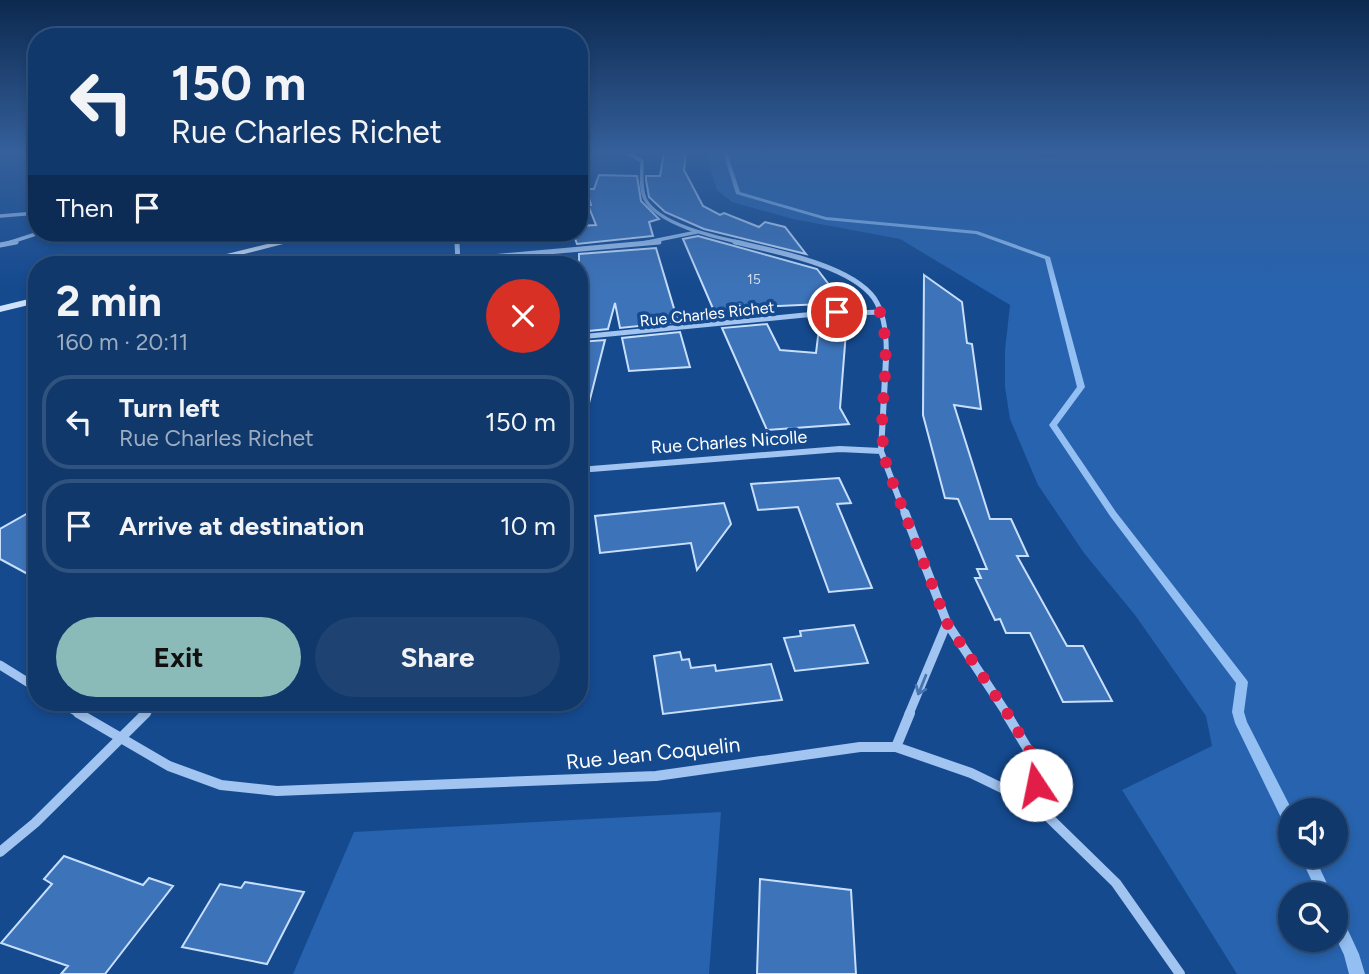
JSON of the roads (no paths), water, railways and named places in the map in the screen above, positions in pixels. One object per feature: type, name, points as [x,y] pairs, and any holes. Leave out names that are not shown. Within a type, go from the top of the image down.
[{"type":"main road","points":[[210,256],[266,242]]},
{"type":"main road","points":[[228,256],[285,242]]},
{"type":"main road","points":[[0,311],[28,304]]},
{"type":"street","points":[[645,197],[658,213],[697,232],[808,260],[840,273],[862,285],[875,300],[887,336],[881,451],[947,623],[1009,716],[1038,766],[1035,804]]},
{"type":"street","points":[[0,216],[28,214]]},
{"type":"street","points":[[518,256],[657,242],[697,232]]},
{"type":"street","points":[[0,245],[28,238]]},
{"type":"street","name":"Rue Charles Richet","points":[[588,337],[630,335],[837,312],[880,312]]},
{"type":"street","name":"Rue Charles Nicolle","points":[[588,469],[840,449],[881,451]]},
{"type":"street","points":[[895,747],[947,623]]},
{"type":"street","points":[[0,665],[28,682]]},
{"type":"street","name":"Rue Jean Coquelin","points":[[75,711],[169,766],[221,785],[277,791],[656,776],[860,747],[895,747],[971,773],[1035,804],[1116,883],[1180,974]]},
{"type":"street","points":[[0,852],[35,823],[148,711]]},
{"type":"waterway","points":[[754,197],[826,218],[977,233],[1048,258],[1081,387],[1053,425],[1113,514],[1242,682],[1238,712],[1241,723],[1278,798]]},
{"type":"waterway","points":[[1313,868],[1319,882]]},
{"type":"waterway","points":[[1348,947],[1357,974]]}]
